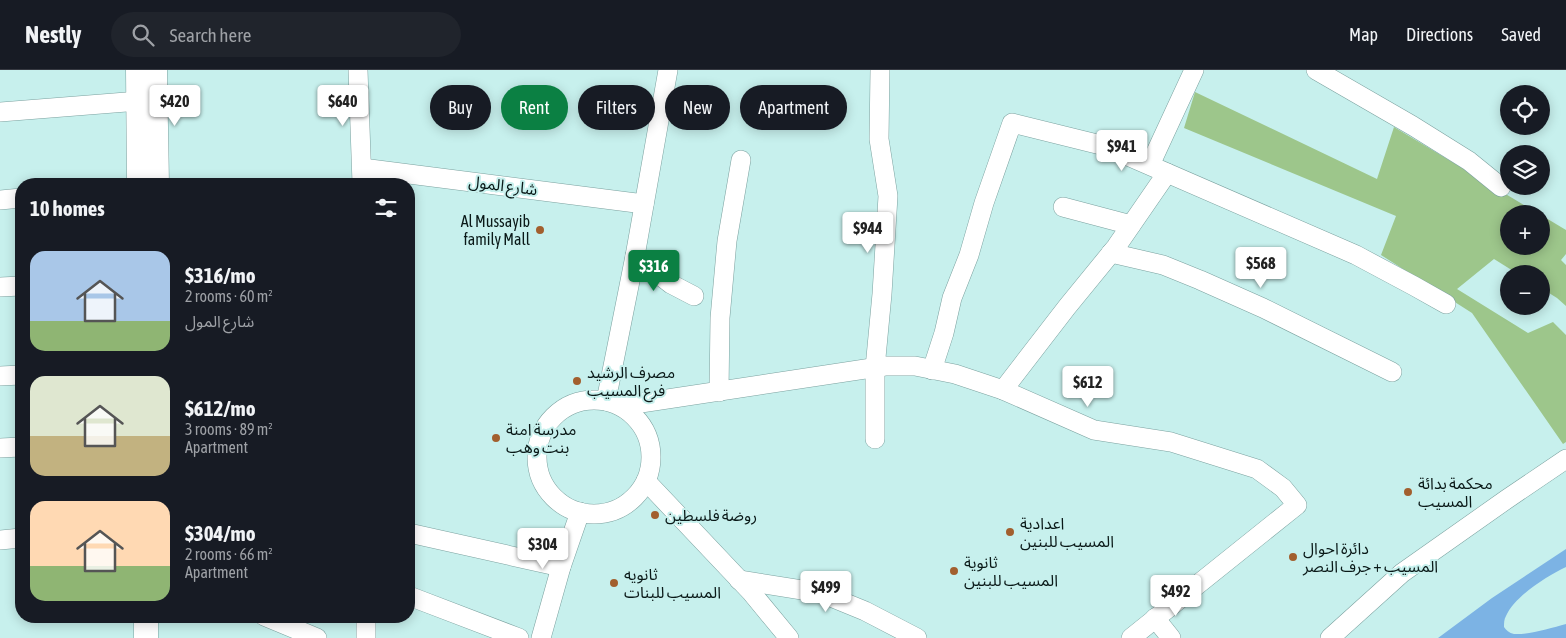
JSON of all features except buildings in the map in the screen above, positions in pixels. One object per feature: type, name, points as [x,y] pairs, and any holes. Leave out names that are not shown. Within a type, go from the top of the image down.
[{"type":"main road","points":[[138,70],[140,178]]},
{"type":"main road","points":[[155,70],[157,178]]},
{"type":"main road","points":[[146,623],[146,638]]},
{"type":"main road","points":[[162,638],[163,623]]},
{"type":"street","points":[[358,70],[362,176]]},
{"type":"street","points":[[613,404],[635,256],[668,70]]},
{"type":"street","points":[[874,439],[875,368],[888,196],[879,139],[880,70]]},
{"type":"street","points":[[1316,70],[1469,161],[1500,186]]},
{"type":"street","points":[[1150,165],[1191,71]]},
{"type":"street","points":[[0,112],[138,101]]},
{"type":"street","points":[[932,370],[944,333],[952,298],[969,255],[984,203],[1012,123],[1105,146],[1356,255],[1446,304]]},
{"type":"street","points":[[719,392],[720,318],[727,241],[741,160]]},
{"type":"street","points":[[1004,390],[1111,253],[1167,173]]},
{"type":"street","name":"شارع المول","points":[[362,176],[382,178]]},
{"type":"street","name":"شارع المول","points":[[415,181],[644,204]]},
{"type":"street","points":[[0,200],[15,199]]},
{"type":"street","points":[[1063,207],[1131,225]]},
{"type":"street","points":[[1111,253],[1163,266],[1200,280],[1263,308],[1392,372]]},
{"type":"street","points":[[635,256],[671,284],[694,296]]},
{"type":"street","points":[[0,287],[15,286]]},
{"type":"street","points":[[613,404],[633,415],[649,439],[651,453],[646,481],[638,494],[626,504],[612,511],[596,514],[580,512],[562,505],[548,491],[539,473],[536,454],[541,435],[551,418],[567,406],[586,400],[613,404],[719,392],[885,366],[915,366],[955,374],[1004,390],[1094,430],[1171,442],[1257,469],[1283,488],[1297,505],[1131,638]]},
{"type":"street","points":[[0,376],[15,375]]},
{"type":"street","points":[[0,448],[15,447]]},
{"type":"street","points":[[1330,638],[1402,573],[1566,459]]},
{"type":"street","points":[[646,481],[739,580],[789,638]]},
{"type":"street","points":[[541,638],[561,567],[580,512]]},
{"type":"street","points":[[415,534],[561,567]]},
{"type":"street","points":[[0,540],[15,539]]},
{"type":"street","points":[[739,580],[821,593],[865,611],[917,638]]},
{"type":"street","points":[[415,598],[519,638]]},
{"type":"street","points":[[1155,618],[1171,638]]},
{"type":"street","points":[[276,623],[292,633],[317,638]]},
{"type":"street","points":[[366,623],[366,638]]},
{"type":"green space","points":[[1195,92],[1377,179],[1394,127],[1500,191],[1500,195],[1507,195],[1524,205],[1500,205],[1500,255],[1550,255],[1550,220],[1566,230],[1566,254],[1561,260],[1566,265],[1566,306],[1550,294],[1550,265],[1504,265],[1494,259],[1457,289],[1528,333],[1553,322],[1566,335],[1566,442],[1563,444],[1472,313],[1381,255],[1396,216],[1184,128]]},
{"type":"water","points":[[1566,549],[1566,567],[1541,581],[1516,601],[1505,617],[1504,627],[1511,633],[1520,634],[1566,624],[1566,638],[1438,638],[1492,598]]},
{"type":"place","name":"Al Mussayib family Mall","points":[[540,230]]},
{"type":"place","name":"مصرف الرشيد فرع المسيب","points":[[577,381]]},
{"type":"place","name":"مدرسة امنة بنت وهب","points":[[496,438]]},
{"type":"place","name":"محكمة بدائة المسيب","points":[[1408,492]]},
{"type":"place","name":"روضة فلسطين","points":[[655,515]]},
{"type":"place","name":"اعدادية المسيب للبنين","points":[[1010,532]]},
{"type":"place","name":"دائرة احوال المسيب + جرف النصر","points":[[1293,557]]},
{"type":"place","name":"ثانوية المسيب للبنين","points":[[954,571]]},
{"type":"place","name":"ثانويه المسيب للبنات","points":[[614,583]]}]
